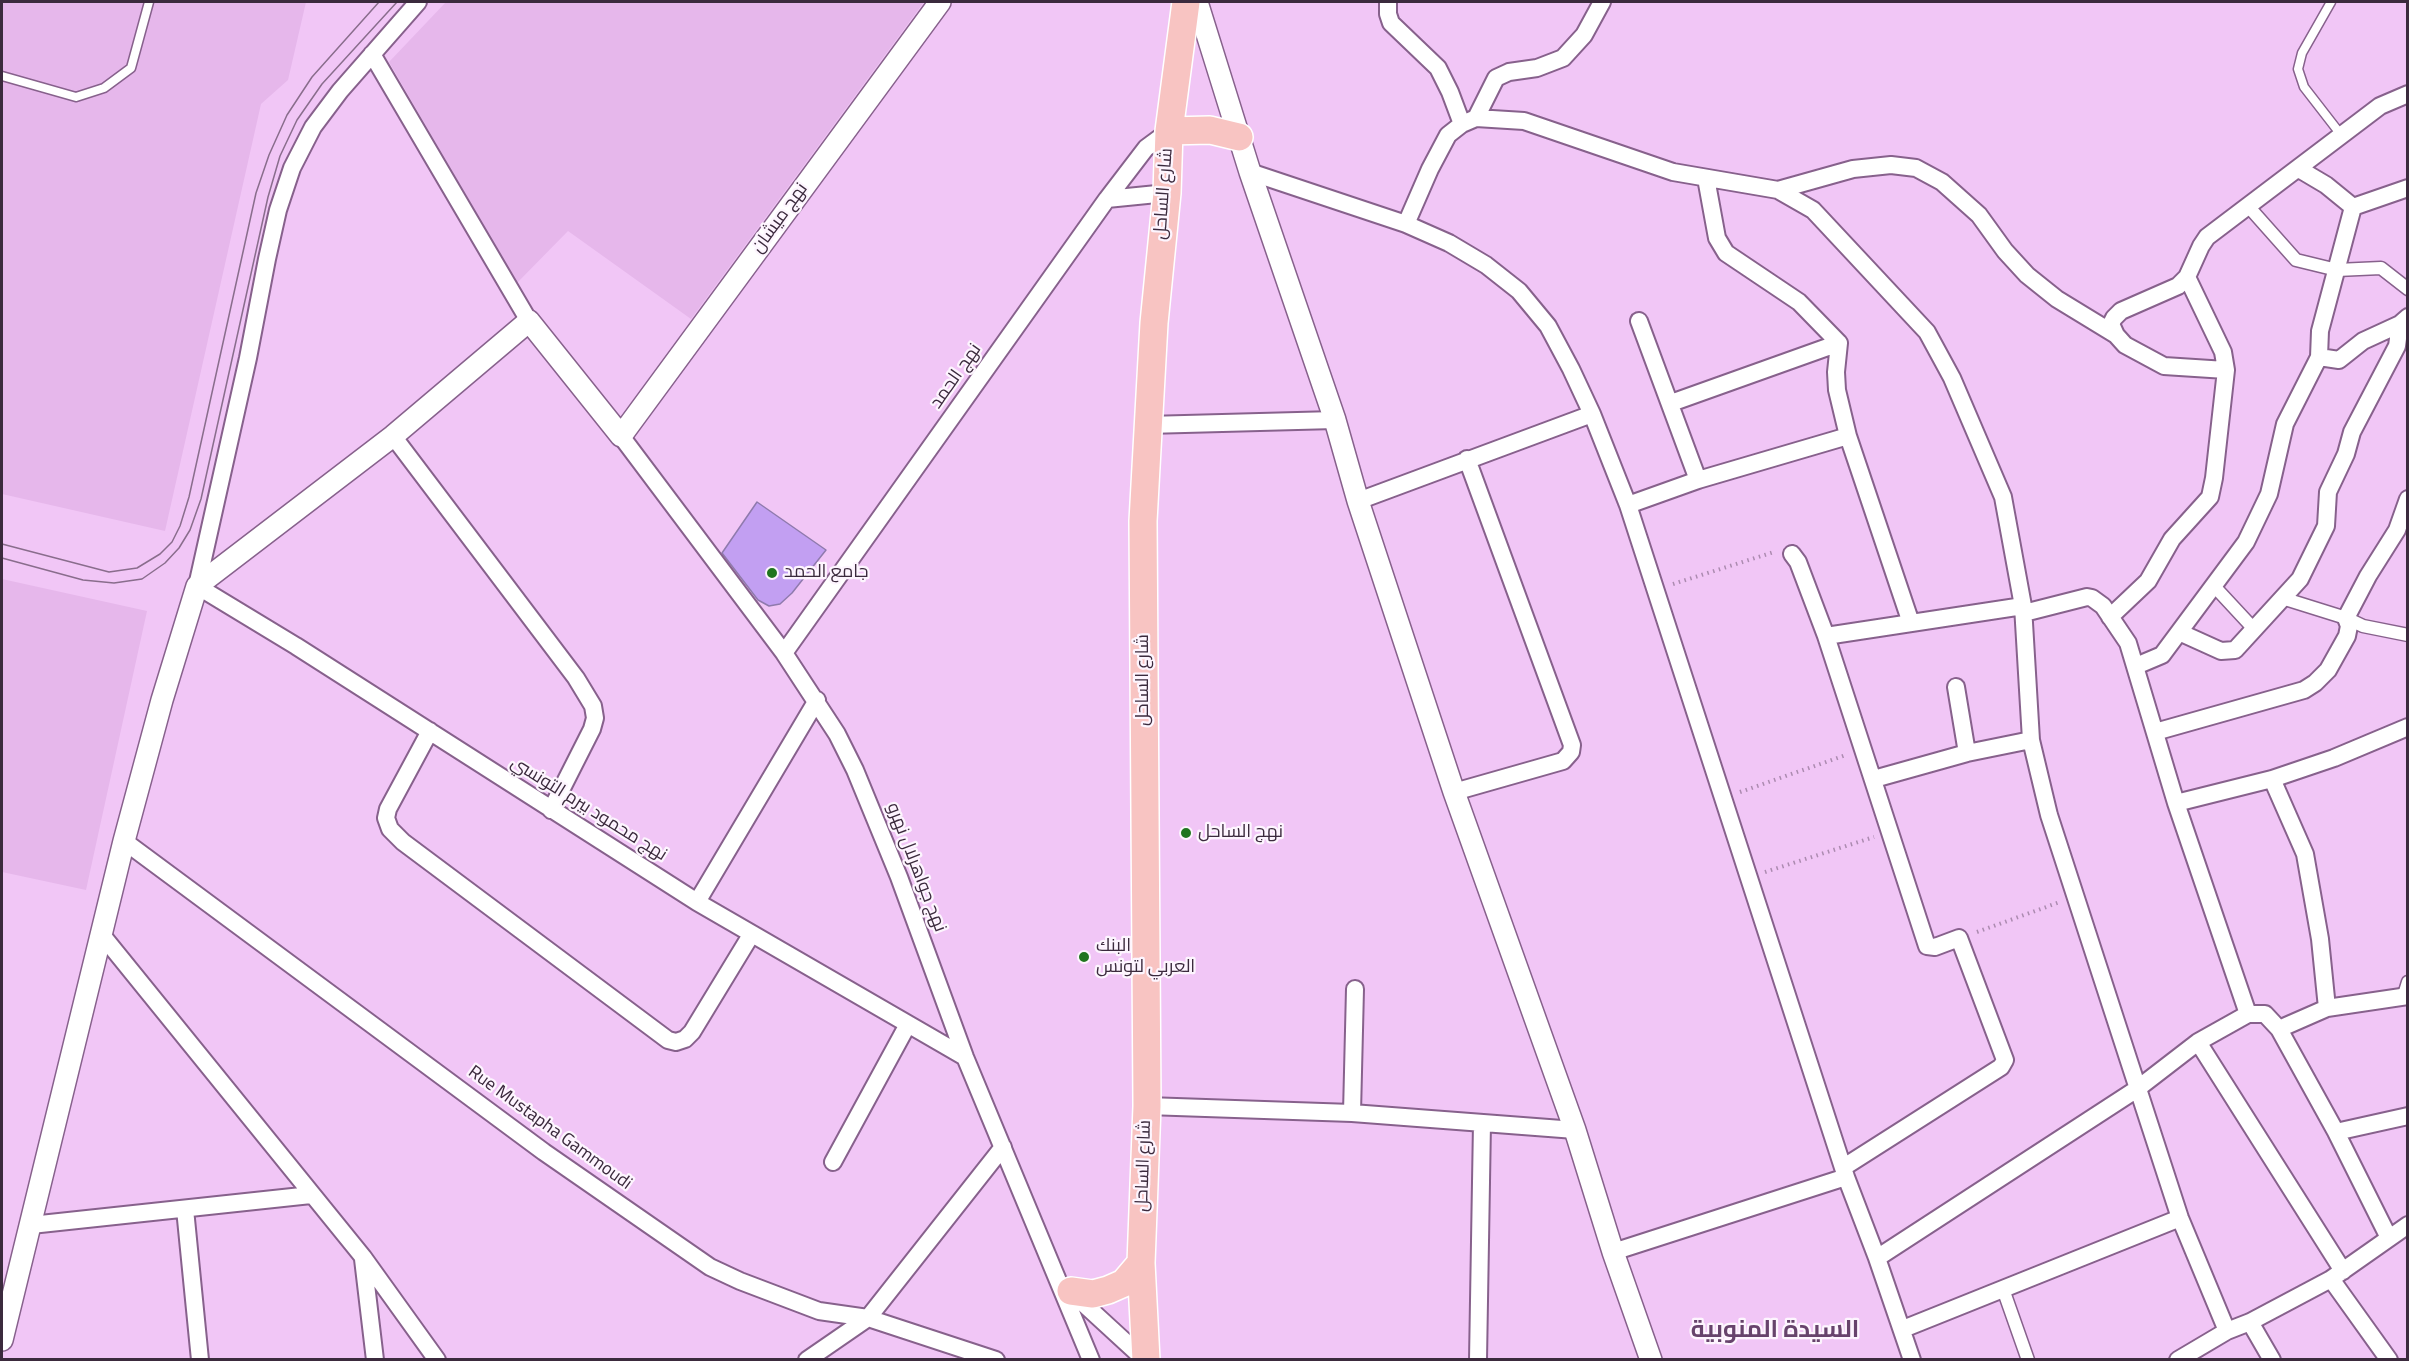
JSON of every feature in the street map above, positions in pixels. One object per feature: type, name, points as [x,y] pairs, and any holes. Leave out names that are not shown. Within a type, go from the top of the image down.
[{"type":"main road","name":"شارع الساحل","points":[[1146,1359],[1141,1263],[1147,1106],[1143,521],[1147,425],[1167,193],[1169,131],[1186,2]]},
{"type":"main road","points":[[1169,131],[1210,130],[1239,137]]},
{"type":"main road","points":[[1063,1285],[1093,1294],[1108,1290],[1124,1283],[1141,1263]]},
{"type":"street","points":[[3,1330],[124,841],[162,700],[197,586],[248,358],[278,210],[292,168],[313,127],[340,91],[418,2]]},
{"type":"street","name":"نهج ميشان","points":[[621,436],[940,2]]},
{"type":"street","points":[[1197,2],[1250,172],[1335,420],[1359,501],[1454,792],[1575,1130],[1613,1252],[1651,1359]]},
{"type":"street","points":[[1388,2],[1391,23],[1438,68],[1469,121]]},
{"type":"street","points":[[1406,224],[1438,151],[1448,135],[1469,121],[1496,78],[1509,72],[1536,68],[1563,58],[1584,35],[1602,2]]},
{"type":"street","points":[[372,54],[529,321],[621,436]]},
{"type":"street","points":[[2116,335],[2111,324],[2121,311],[2178,286],[2187,278],[2207,237],[2380,106],[2408,94]]},
{"type":"street","points":[[1469,121],[1524,121],[1629,159],[1673,172],[1748,183],[1778,190],[1813,210],[1927,332],[1952,378],[2003,497],[2024,610],[2031,740],[2049,815],[2180,1218],[2227,1331]]},
{"type":"street","name":"نهج الحمد","points":[[784,653],[1107,199],[1146,148],[1169,131]]},
{"type":"street","points":[[1778,190],[1853,169],[1892,165],[1916,168],[1942,182],[1979,215],[2027,275],[2057,299],[2116,335],[2125,345],[2164,366],[2226,370]]},
{"type":"street","points":[[2299,169],[2326,185],[2354,207]]},
{"type":"street","points":[[1250,172],[1406,224],[1449,243],[1486,265],[1519,291],[1548,326],[1592,414],[1628,505],[1845,1172],[1912,1359]]},
{"type":"street","points":[[1706,178],[1717,238],[1726,253],[1799,302],[1839,343]]},
{"type":"street","points":[[2354,207],[2408,188]]},
{"type":"street","points":[[1107,199],[1167,193]]},
{"type":"street","points":[[2248,206],[2296,260],[2337,270],[2381,268],[2408,289]]},
{"type":"street","points":[[2136,666],[2162,656],[2246,542],[2269,494],[2285,424],[2319,357],[2320,331],[2354,207]]},
{"type":"street","points":[[2110,617],[2148,581],[2172,539],[2210,497],[2226,370],[2223,352],[2187,278]]},
{"type":"street","points":[[197,586],[393,436],[529,321]]},
{"type":"street","points":[[1640,321],[1698,480]]},
{"type":"street","points":[[2319,357],[2339,360],[2363,341],[2404,321]]},
{"type":"street","points":[[2179,632],[2221,651],[2235,650],[2300,579],[2326,526],[2328,492],[2346,454],[2352,432],[2397,346],[2404,321]]},
{"type":"street","points":[[1671,403],[1839,343]]},
{"type":"street","points":[[1839,343],[1837,390],[1848,436],[1911,623]]},
{"type":"street","points":[[1359,501],[1592,414]]},
{"type":"street","points":[[1147,425],[1335,420]]},
{"type":"street","points":[[393,436],[576,678],[593,706],[595,718],[591,729],[551,810]]},
{"type":"street","name":"نهج جواهرلال نهرو","points":[[621,436],[817,700],[855,770],[899,877],[964,1057],[1063,1285],[1091,1359]]},
{"type":"street","points":[[1628,505],[1698,480],[1848,436]]},
{"type":"street","points":[[1454,792],[1563,761],[1568,757],[1572,745],[1467,459]]},
{"type":"street","points":[[2155,732],[2304,690],[2328,670],[2347,636],[2349,626],[2346,618],[2368,576],[2402,533],[2408,499]]},
{"type":"street","points":[[1613,1252],[1845,1172],[2004,1064],[2004,1055],[1959,939],[1935,947],[1927,946],[1826,636],[1798,562],[1792,554]]},
{"type":"street","name":"نهج محمود بيرم التونسي","points":[[197,586],[296,646],[697,902],[907,1026],[964,1057]]},
{"type":"street","points":[[2214,586],[2253,628]]},
{"type":"street","points":[[1826,636],[1911,623],[2024,610],[2087,597],[2098,601],[2128,643],[2176,803],[2248,1014]]},
{"type":"street","points":[[2282,598],[2346,618],[2363,626],[2408,635]]},
{"type":"street","points":[[1956,687],[1967,753]]},
{"type":"street","points":[[697,902],[817,700]]},
{"type":"street","points":[[2176,803],[2272,779],[2334,758],[2408,727]]},
{"type":"street","points":[[430,731],[388,809],[386,818],[390,829],[404,842],[668,1040],[676,1042],[686,1039],[692,1032],[751,935]]},
{"type":"street","points":[[1874,779],[1967,753],[2031,740]]},
{"type":"street","points":[[2272,779],[2305,854],[2320,939],[2327,1008]]},
{"type":"street","name":"Rue Mustapha Gammoudi","points":[[124,841],[544,1152],[710,1267],[819,1311],[868,1317],[996,1359]]},
{"type":"street","points":[[102,935],[363,1257],[436,1359]]},
{"type":"street","points":[[1352,1113],[1355,989]]},
{"type":"street","points":[[2278,1029],[2327,1008],[2406,991]]},
{"type":"street","points":[[1877,1258],[2137,1089],[2198,1042],[2248,1014],[2265,1014],[2278,1029],[2336,1132],[2401,1233],[2337,1275],[2250,1322],[2227,1331],[2178,1359]]},
{"type":"street","points":[[833,1162],[907,1026]]},
{"type":"street","points":[[2198,1042],[2389,1359]]},
{"type":"street","points":[[1147,1106],[1352,1113],[1575,1130]]},
{"type":"street","points":[[2336,1132],[2408,1116]]},
{"type":"street","points":[[1478,1359],[1482,1123]]},
{"type":"street","points":[[807,1359],[868,1317],[1003,1147]]},
{"type":"street","points":[[30,1225],[311,1195]]},
{"type":"street","points":[[185,1209],[200,1359]]},
{"type":"street","points":[[1903,1329],[2180,1218]]},
{"type":"street","points":[[363,1257],[375,1359]]},
{"type":"street","points":[[1063,1285],[1146,1359]]},
{"type":"street","points":[[2003,1289],[2028,1359]]},
{"type":"street","points":[[2250,1322],[2272,1359]]},
{"type":"lane","points":[[2,76],[76,97],[104,88],[131,68],[149,2]]},
{"type":"lane","points":[[2331,2],[2301,53],[2298,69],[2304,87],[2342,136]]},
{"type":"path","points":[[1656,590],[1779,551],[1792,554]]},
{"type":"path","points":[[1722,799],[1864,748]]},
{"type":"path","points":[[1749,877],[1889,832]]},
{"type":"path","points":[[1959,939],[2077,896]]},
{"type":"shaded area","points":[[2,2],[306,2],[288,80],[261,104],[165,531],[2,494]]},
{"type":"shaded area","points":[[446,2],[924,2],[691,319],[568,231],[517,283],[389,62]]},
{"type":"shaded area","points":[[2,579],[147,611],[86,890],[2,872]]},
{"type":"building","name":"جامع الحمد","points":[[757,502],[826,550],[792,593],[780,604],[769,606],[758,600],[722,553]]},
{"type":"tram line","points":[[2,544],[109,572],[137,568],[160,554],[172,542],[180,526],[189,497],[256,193],[269,155],[287,115],[312,77],[379,2]]},
{"type":"tram line","points":[[2,558],[83,580],[114,583],[142,579],[165,563],[179,548],[190,530],[201,499],[268,197],[280,156],[297,120],[322,84],[397,2]]},
{"type":"place","name":"جامع الحمد","points":[[772,573]]},
{"type":"place","name":"نهج الساحل","points":[[1186,833]]},
{"type":"place","name":"البنك العربي لتونس","points":[[1084,957]]},
{"type":"district","name":"السيدة المنوبية","points":[[1775,1332]]}]
